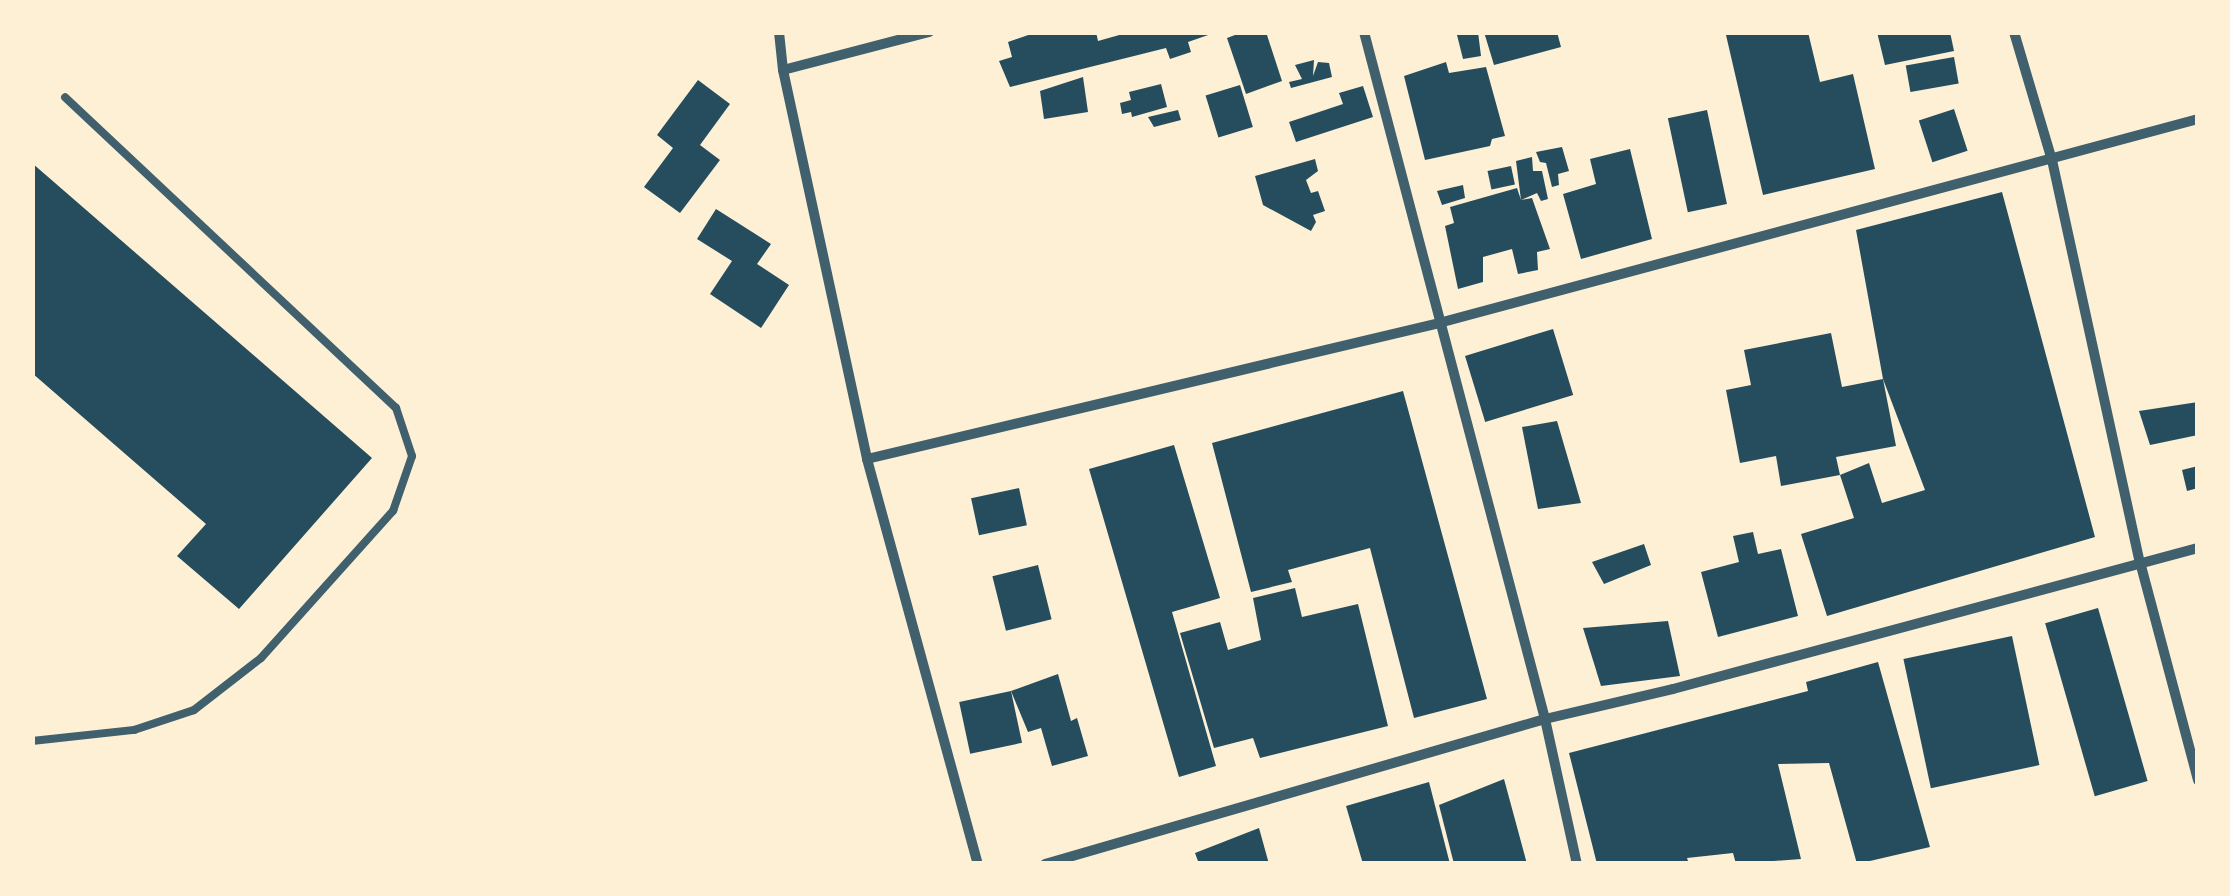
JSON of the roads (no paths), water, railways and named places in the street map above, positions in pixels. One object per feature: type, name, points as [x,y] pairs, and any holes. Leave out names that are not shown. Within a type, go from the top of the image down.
[{"type":"street","points":[[780,32],[784,70],[867,459],[978,864]]},
{"type":"street","points":[[784,70],[929,32]]},
{"type":"street","points":[[1364,32],[1545,719],[1576,864]]},
{"type":"street","points":[[2014,32],[2052,160],[2140,562],[2198,780]]},
{"type":"street","points":[[867,459],[1439,323],[2198,119]]},
{"type":"street","points":[[1045,864],[1545,719],[1673,689],[2198,548]]},
{"type":"lane","points":[[32,741],[134,730],[194,710],[260,658],[394,510],[412,456],[396,408],[65,97]]}]
